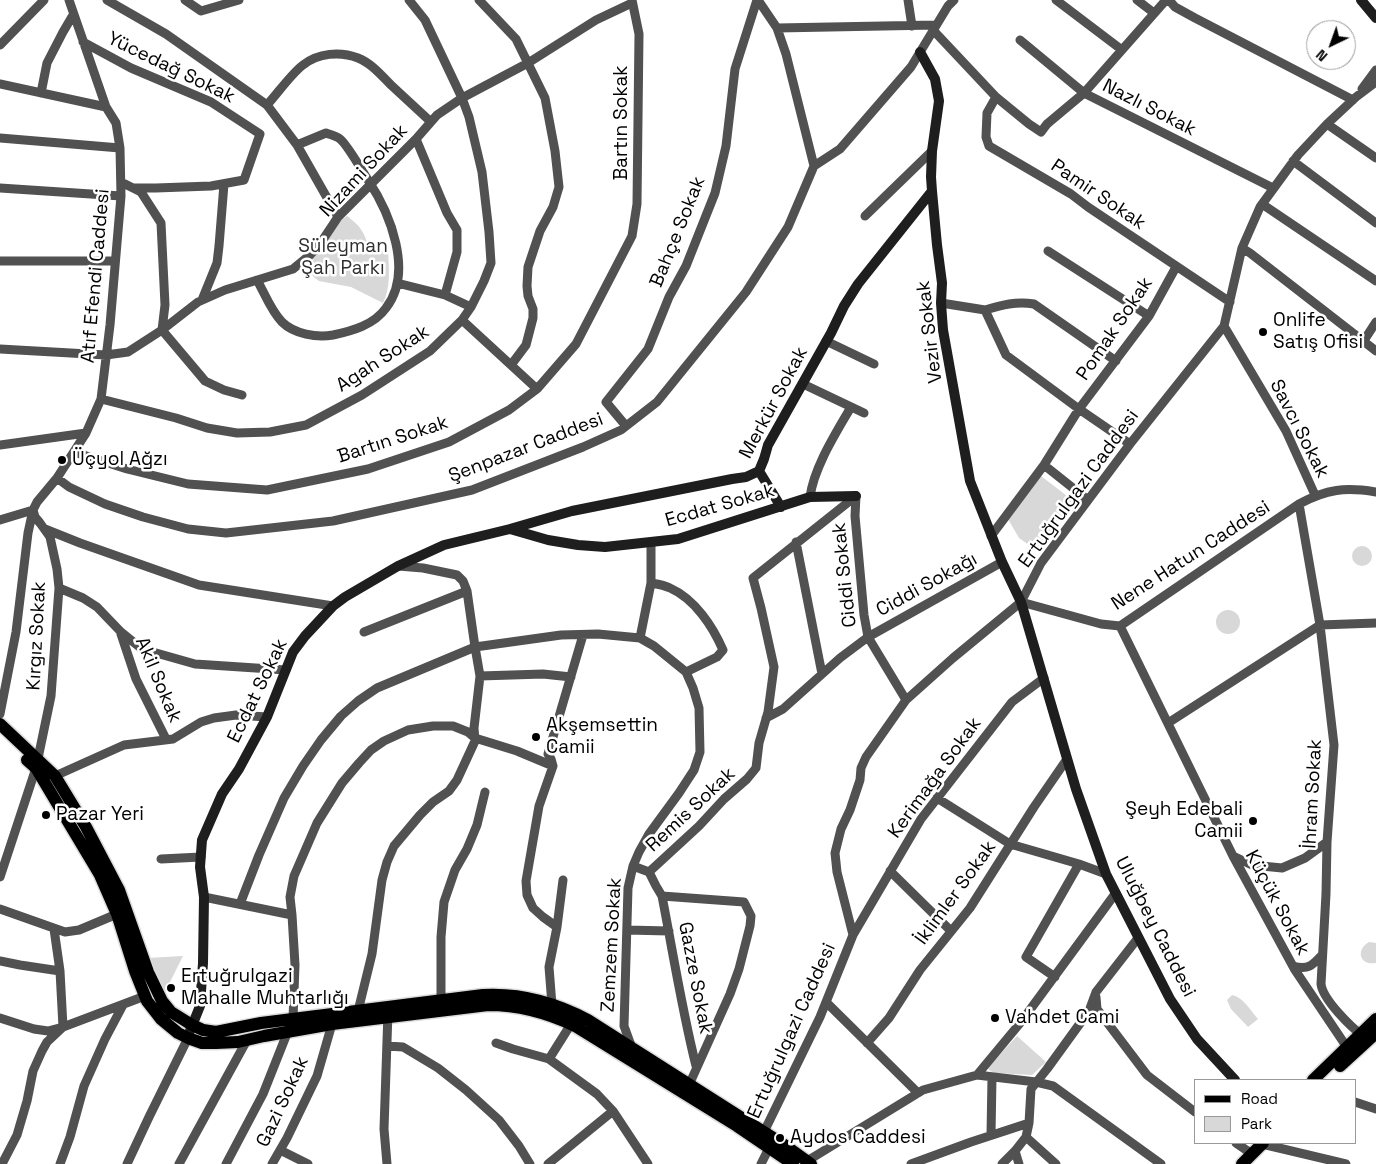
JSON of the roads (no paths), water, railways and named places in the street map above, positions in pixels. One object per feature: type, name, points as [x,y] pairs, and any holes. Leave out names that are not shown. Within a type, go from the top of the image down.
[{"type":"main road","points":[[0,724],[36,763],[100,875],[147,1001],[161,1019],[178,1033],[202,1043],[216,1043],[247,1040],[291,1025],[358,1012],[388,1013],[496,1005],[522,1008],[543,1013],[571,1024],[764,1140],[809,1162]]},
{"type":"main road","points":[[0,734],[55,776],[86,827],[119,890],[148,972],[162,1001],[171,1012],[192,1025],[203,1030],[216,1032],[261,1023],[291,1025],[332,1024],[441,1000],[494,995],[518,997],[552,1005],[584,1018],[688,1085],[764,1140],[793,1164]]},
{"type":"main road","points":[[1315,1079],[1368,1036],[1376,1019]]},
{"type":"main road","points":[[1327,1079],[1350,1050]]},
{"type":"main road","points":[[1231,1164],[1252,1146]]},
{"type":"main road","points":[[1242,1164],[1252,1146]]},
{"type":"street","points":[[0,45],[44,0]]},
{"type":"street","name":"Atıf Efendi Caddesi","points":[[33,510],[37,502],[57,478],[86,433],[101,398],[110,325],[121,196],[120,148],[116,122],[106,107],[69,0]]},
{"type":"street","points":[[107,0],[166,34],[267,105],[297,145],[338,217]]},
{"type":"street","points":[[185,0],[201,11],[239,0]]},
{"type":"street","name":"Agah Sokak","points":[[101,398],[208,428],[236,433],[270,432],[306,425],[362,395],[430,351],[462,320],[471,307],[491,263],[482,172],[469,117],[462,98],[425,20],[410,0]]},
{"type":"street","points":[[479,0],[516,39],[545,98],[556,151],[559,187],[553,207],[540,231],[528,267],[528,291],[533,318],[526,345],[511,364]]},
{"type":"street","points":[[757,0],[777,28],[786,54],[814,166],[840,149],[911,66],[948,6],[954,0]]},
{"type":"street","name":"Bahçe Sokak","points":[[626,426],[606,402],[648,348],[669,297],[686,266],[715,194],[726,146],[735,69],[757,0]]},
{"type":"street","points":[[908,0],[912,26]]},
{"type":"street","points":[[1056,0],[1122,50]]},
{"type":"street","points":[[1137,0],[1154,13]]},
{"type":"street","points":[[777,28],[912,26],[935,28],[996,97],[1040,132],[1084,93],[1167,0],[1175,7],[1195,18],[1354,99]]},
{"type":"street","points":[[1361,0],[1376,18]]},
{"type":"street","name":"Nizami Sokak","points":[[0,349],[106,355],[128,352],[162,330],[202,300],[225,290],[298,266],[320,244],[338,217],[416,139],[437,115],[462,98],[528,63],[596,20],[632,2]]},
{"type":"street","name":"Bartın Sokak","points":[[74,452],[188,484],[267,490],[368,469],[449,442],[508,410],[537,389],[576,344],[632,236],[637,204],[639,34],[632,2]]},
{"type":"street","points":[[41,93],[47,64],[73,15]]},
{"type":"street","name":"Nazlı Sokak","points":[[1020,40],[1084,93],[1273,188]]},
{"type":"street","name":"Yücedağ Sokak","points":[[82,42],[131,68],[211,102],[260,134],[244,180],[211,186],[133,188]]},
{"type":"street","name":"Vezir Sokak","points":[[920,52],[935,79],[939,101],[930,177],[942,283],[941,303],[944,330],[970,481],[991,536],[1021,602]]},
{"type":"street","points":[[267,105],[310,59],[321,55],[346,55],[359,58],[372,66],[431,122]]},
{"type":"street","name":"Ertuğrulgazi Caddesi","points":[[1354,99],[1376,70]]},
{"type":"street","name":"Ertuğrulgazi Caddesi","points":[[761,1164],[764,1140],[817,1023],[853,935],[837,872],[835,853],[841,829],[860,780],[861,768],[866,757],[906,700],[1021,602],[1041,563],[1130,444],[1224,326],[1242,248],[1262,204],[1293,162],[1327,124],[1376,82]]},
{"type":"street","points":[[0,84],[106,107]]},
{"type":"street","name":"Pamir Sokak","points":[[996,97],[987,113],[986,137],[989,146],[1071,194],[1230,302]]},
{"type":"street","points":[[1327,124],[1376,158]]},
{"type":"street","points":[[257,280],[273,312],[284,324],[304,333],[329,335],[360,328],[385,310],[392,300],[398,271],[395,238],[389,218],[371,184],[342,140],[326,133],[297,145]]},
{"type":"street","points":[[0,138],[120,148]]},
{"type":"street","points":[[416,139],[443,204],[457,230],[457,252],[445,294]]},
{"type":"street","points":[[865,216],[932,151]]},
{"type":"street","points":[[1293,162],[1376,223]]},
{"type":"street","name":"Şenpazar Caddesi","points":[[57,478],[69,487],[143,518],[188,529],[226,533],[333,521],[472,490],[583,447],[621,430],[657,402],[746,292],[788,227],[814,166]]},
{"type":"street","points":[[121,182],[141,192],[161,223],[165,304],[162,330],[205,381],[224,390],[242,395]]},
{"type":"street","points":[[202,300],[216,263],[220,246],[224,184]]},
{"type":"street","points":[[0,188],[121,196]]},
{"type":"street","name":"Merkür Sokak","points":[[510,530],[572,511],[746,477],[759,472],[768,446],[844,306],[858,284],[932,191]]},
{"type":"street","points":[[1262,204],[1375,278]]},
{"type":"street","points":[[1242,248],[1376,351]]},
{"type":"street","points":[[1048,251],[1149,316]]},
{"type":"street","points":[[0,261],[115,261]]},
{"type":"street","name":"Pomak Sokak","points":[[991,536],[1044,465],[1079,409],[1149,316],[1176,267]]},
{"type":"street","points":[[397,283],[445,294],[471,307]]},
{"type":"street","points":[[941,303],[985,310],[1006,304],[1023,302],[1034,304],[1116,361]]},
{"type":"street","points":[[985,310],[1006,355],[1130,444]]},
{"type":"street","points":[[462,320],[537,389]]},
{"type":"street","points":[[1363,342],[1376,322]]},
{"type":"street","name":"Savcı Sokak","points":[[1224,326],[1286,431],[1315,495]]},
{"type":"street","points":[[826,341],[874,364]]},
{"type":"street","points":[[803,384],[864,413]]},
{"type":"street","points":[[810,497],[812,484],[830,444],[851,407]]},
{"type":"street","points":[[0,445],[86,433]]},
{"type":"street","points":[[1044,465],[1088,500]]},
{"type":"street","points":[[759,472],[781,507]]},
{"type":"street","name":"Nene Hatun Caddesi","points":[[1021,602],[1101,624],[1120,626],[1315,495],[1339,489],[1376,492]]},
{"type":"street","name":"Ecdat Sokak","points":[[188,1038],[200,1006],[204,897],[200,867],[202,840],[222,794],[239,769],[266,717],[293,652],[333,606],[398,566],[444,545],[510,530],[548,540],[605,547],[678,539],[810,497],[856,496]]},
{"type":"street","name":"Remis Sokak","points":[[649,872],[699,826],[756,768],[774,666],[753,578],[856,496]]},
{"type":"street","name":"Ciddi Sokak","points":[[856,496],[855,516],[864,615],[868,637],[906,700]]},
{"type":"street","name":"İhram Sokak","points":[[1299,504],[1320,625],[1334,745],[1327,842],[1321,984],[1323,994],[1331,1004],[1368,1036]]},
{"type":"street","points":[[0,520],[33,510],[28,533],[16,632],[0,714]]},
{"type":"street","name":"Kırgız Sokak","points":[[0,877],[36,763],[51,696],[59,588],[50,537],[35,517],[33,510]]},
{"type":"street","points":[[45,529],[199,585],[333,606]]},
{"type":"street","points":[[640,638],[651,583],[651,542]]},
{"type":"street","points":[[796,542],[822,674]]},
{"type":"street","name":"Ciddi Sokağı","points":[[766,718],[783,708],[840,658],[868,637],[1002,562]]},
{"type":"street","points":[[358,1012],[372,954],[382,880],[387,862],[394,846],[420,815],[433,802],[449,791],[457,780],[475,742],[474,728],[480,676],[467,591],[458,574],[398,566]]},
{"type":"street","points":[[651,583],[670,588],[685,597],[708,624],[718,638],[723,650],[717,657],[686,672]]},
{"type":"street","points":[[59,588],[83,598],[97,607],[129,640],[142,649],[195,664],[286,670]]},
{"type":"street","points":[[364,632],[467,591]]},
{"type":"street","name":"Uluğbey Caddesi","points":[[1021,602],[1076,789],[1106,874],[1170,999],[1197,1039],[1234,1079]]},
{"type":"street","points":[[1168,723],[1320,625],[1376,623]]},
{"type":"street","name":"Küçük Sokak","points":[[1120,626],[1233,856],[1293,966],[1350,1050]]},
{"type":"street","name":"Akil Sokak","points":[[121,632],[136,679],[166,740]]},
{"type":"street","name":"Zemzem Sokak","points":[[240,904],[284,798],[302,766],[320,740],[358,700],[377,688],[475,647],[561,635],[598,634],[640,638],[654,646],[686,672],[699,708],[700,752],[694,770],[648,834],[633,866],[628,888],[624,1026],[632,1048]]},
{"type":"street","points":[[557,927],[533,908],[527,895],[526,881],[538,806],[553,766],[548,754],[584,635]]},
{"type":"street","points":[[480,676],[543,674],[571,677]]},
{"type":"street","name":"Kerimağa Sokak","points":[[853,935],[920,819],[1012,702],[1044,678]]},
{"type":"street","points":[[55,776],[124,745],[173,739],[201,722],[214,718],[236,714],[266,717]]},
{"type":"street","points":[[226,1164],[263,1094],[291,1025],[295,965],[290,897],[294,876],[317,823],[342,783],[371,750],[396,734],[420,727],[453,726],[468,732],[475,738],[517,751],[553,766]]},
{"type":"street","name":"İklimler Sokak","points":[[867,1044],[889,1018],[920,970],[970,908],[1067,759]]},
{"type":"street","points":[[441,1000],[441,936],[444,902],[455,870],[467,849],[477,825],[486,792]]},
{"type":"street","points":[[937,798],[1010,844],[1106,874]]},
{"type":"street","points":[[1233,856],[1252,865],[1282,868],[1306,858],[1327,842]]},
{"type":"street","points":[[161,859],[201,857]]},
{"type":"street","points":[[1054,976],[1026,957],[1079,864]]},
{"type":"street","points":[[633,866],[649,872]]},
{"type":"street","points":[[890,871],[951,931]]},
{"type":"street","name":"Gazze Sokak","points":[[649,872],[662,896],[679,990],[696,1066]]},
{"type":"street","points":[[552,1005],[549,967],[557,927],[563,880]]},
{"type":"street","points":[[977,1075],[1021,1022],[1115,894]]},
{"type":"street","points":[[662,896],[744,902],[750,916],[750,926],[733,986],[688,1085]]},
{"type":"street","points":[[204,897],[292,915]]},
{"type":"street","points":[[0,909],[65,932],[79,930],[116,914]]},
{"type":"street","points":[[2,1164],[17,1135],[33,1071],[47,1042],[63,1027],[60,971],[54,929]]},
{"type":"street","points":[[627,930],[669,930]]},
{"type":"street","points":[[1002,1164],[1015,1152],[1026,1137],[1029,1124],[1031,1089],[1089,1011],[1096,992],[1138,938]]},
{"type":"street","points":[[1293,966],[1304,968],[1311,966],[1322,955]]},
{"type":"street","points":[[0,960],[60,971]]},
{"type":"street","points":[[1096,992],[1097,1009],[1147,1075],[1194,1111]]},
{"type":"street","points":[[0,1018],[34,1029],[48,1031],[145,996]]},
{"type":"street","points":[[826,1002],[918,1092]]},
{"type":"street","points":[[60,1164],[70,1137],[84,1086],[123,1004]]},
{"type":"street","points":[[387,1164],[384,1129],[388,1013]]},
{"type":"street","name":"Gazi Sokak","points":[[272,1164],[287,1138],[316,1076],[332,1024]]},
{"type":"street","points":[[549,1059],[571,1024]]},
{"type":"street","points":[[128,1164],[188,1038]]},
{"type":"street","points":[[179,1164],[247,1040]]},
{"type":"street","points":[[496,1043],[549,1059],[598,1094],[613,1112],[648,1164]]},
{"type":"street","points":[[387,1046],[403,1047],[438,1068],[466,1090],[498,1120],[519,1146],[530,1164]]},
{"type":"street","points":[[809,1162],[918,1092],[977,1075],[1036,1082],[1053,1086],[1161,1164]]},
{"type":"street","points":[[991,1136],[992,1077]]},
{"type":"street","points":[[1356,1102],[1376,1108]]},
{"type":"street","points":[[548,1164],[613,1112]]},
{"type":"street","points":[[912,1164],[930,1156],[1029,1124]]},
{"type":"street","points":[[1026,1137],[1056,1164]]},
{"type":"street","points":[[1252,1146],[1346,1164]]},
{"type":"street","points":[[280,1150],[308,1164]]},
{"type":"street","points":[[1015,1152],[1019,1164]]},
{"type":"place","name":"Onlife Satış Ofisi","points":[[1263,332]]},
{"type":"place","name":"Üçyol Ağzı","points":[[62,460]]},
{"type":"place","name":"Akşemsettin Camii","points":[[536,737]]},
{"type":"place","name":"Pazar Yeri","points":[[46,815]]},
{"type":"place","name":"Şeyh Edebali Camii","points":[[1253,821]]},
{"type":"place","name":"Ertuğrulgazi Mahalle Muhtarlığı","points":[[171,988]]},
{"type":"place","name":"Vahdet Cami","points":[[995,1018]]},
{"type":"place","name":"Aydos Caddesi","points":[[780,1138]]},
{"type":"park label","name":"Süleyman Şah Parkı","points":[[343,258]]}]
